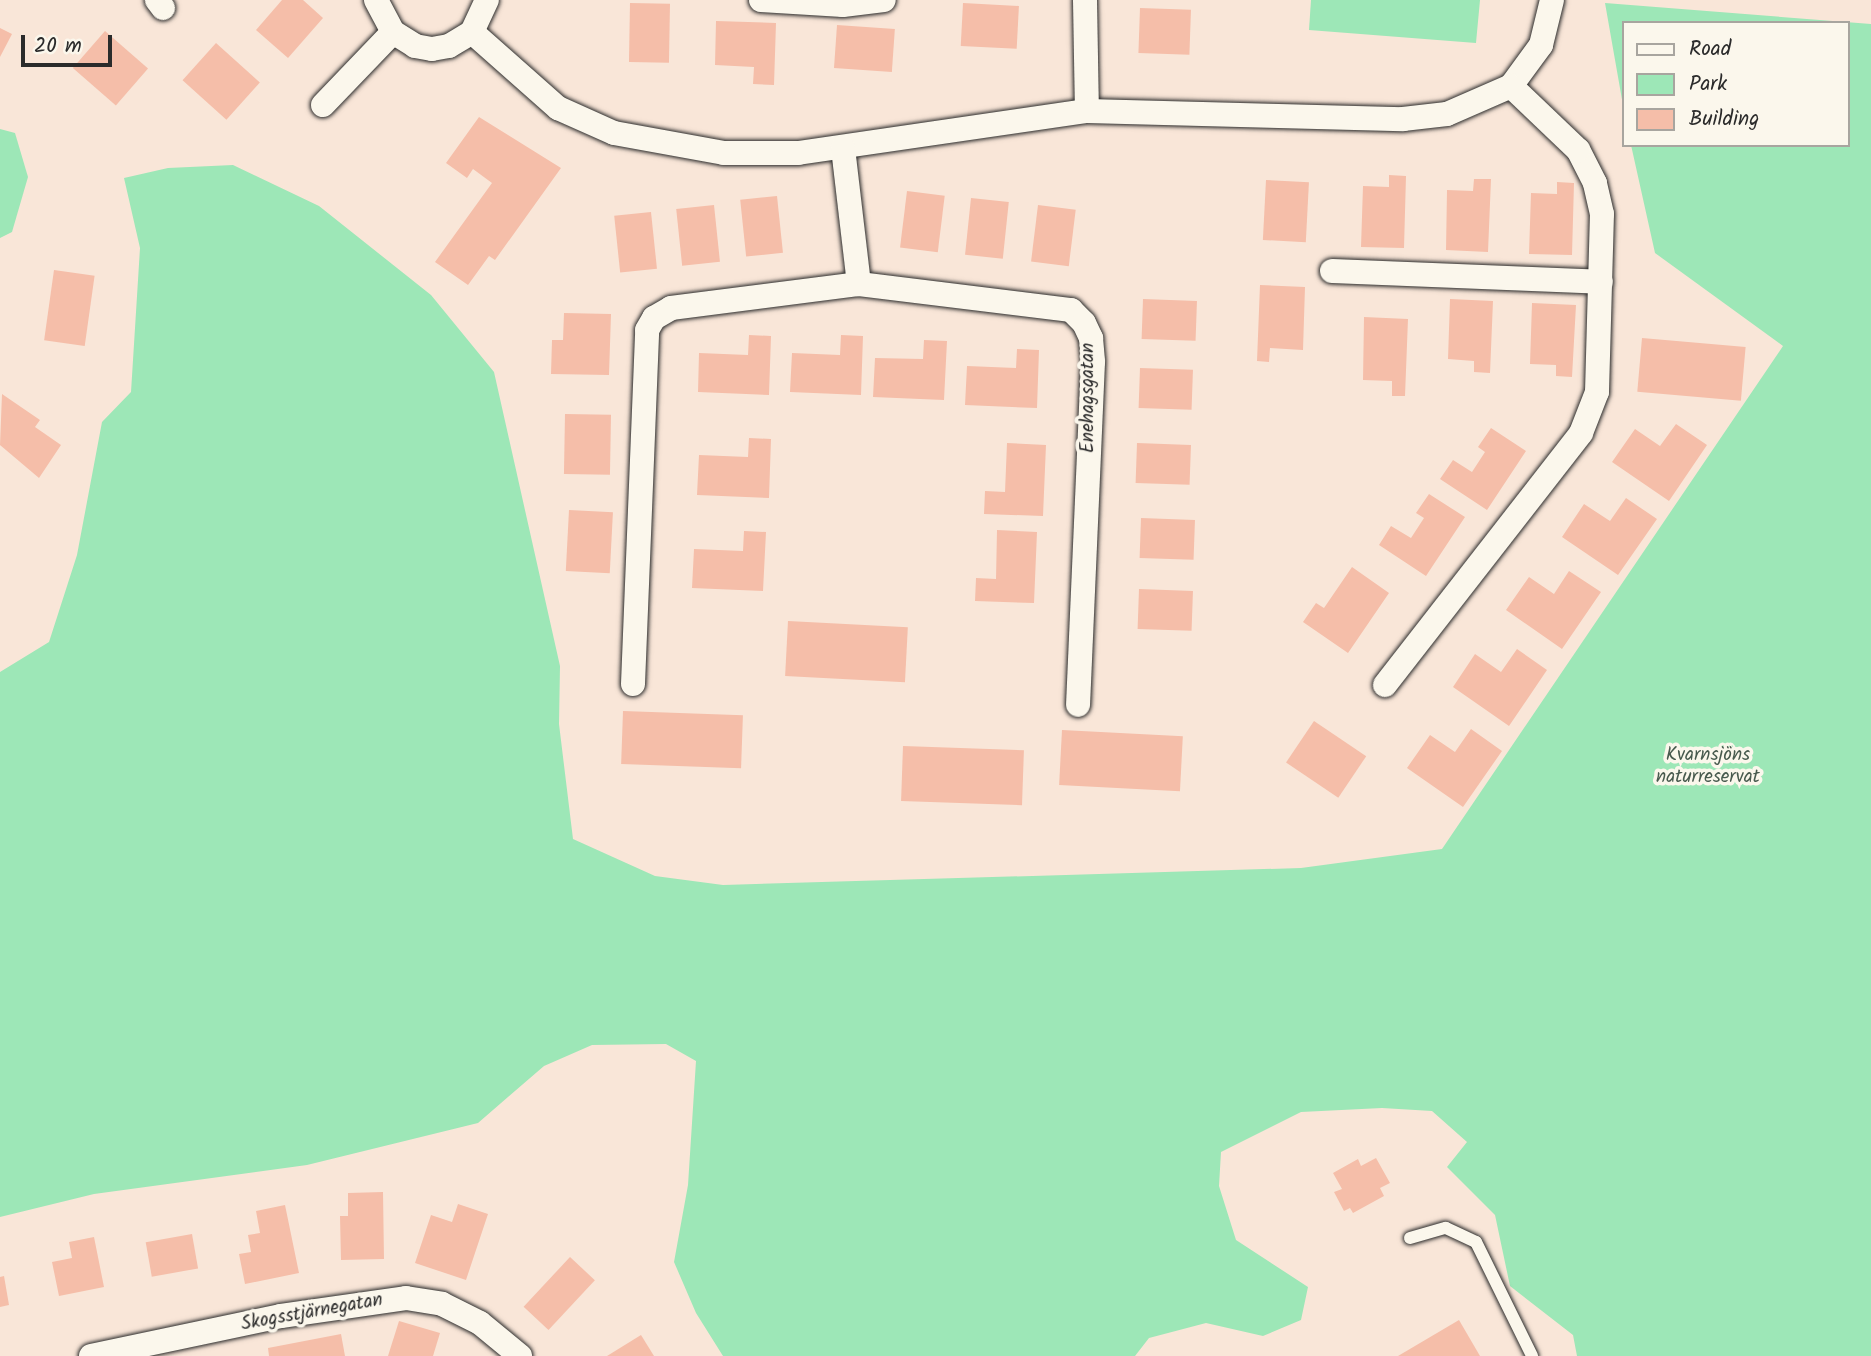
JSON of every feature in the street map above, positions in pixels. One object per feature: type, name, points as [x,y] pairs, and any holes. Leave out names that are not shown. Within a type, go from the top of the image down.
[{"type":"street","points":[[376,0],[393,32],[415,46],[432,48],[457,43],[471,32],[487,0]]},
{"type":"street","points":[[761,0],[844,5],[884,0]]},
{"type":"street","points":[[1085,0],[1087,111]]},
{"type":"street","points":[[471,32],[558,108],[614,133],[724,152],[843,148],[1040,115],[1087,111],[1403,119],[1447,114],[1511,86],[1541,45],[1552,0]]},
{"type":"street","points":[[323,105],[393,32]]},
{"type":"street","points":[[1385,685],[1581,433],[1597,392],[1602,214],[1595,183],[1578,150],[1511,86]]},
{"type":"street","points":[[843,148],[859,284]]},
{"type":"street","points":[[1332,271],[1601,282]]},
{"type":"street","name":"Enehagsgatan","points":[[633,684],[647,330],[653,318],[671,308],[859,284],[1070,310],[1084,323],[1091,338],[1093,362],[1078,705]]},
{"type":"street","name":"Skogsstjärnegatan","points":[[91,1356],[127,1352],[281,1316],[406,1298],[442,1304],[461,1313],[520,1356]]},
{"type":"lane","points":[[1410,1238],[1446,1228],[1476,1242],[1532,1356]]},
{"type":"green space","points":[[1311,0],[1480,0],[1476,43],[1309,30]]},
{"type":"green space","points":[[1605,3],[1833,21],[1622,21],[1622,100]]},
{"type":"green space","name":"Kvarnsjöns naturreservat","points":[[1850,22],[1871,24],[1871,1356],[1577,1356],[1573,1335],[1510,1286],[1495,1215],[1447,1167],[1467,1142],[1432,1111],[1382,1108],[1301,1112],[1221,1152],[1219,1186],[1236,1240],[1308,1287],[1301,1320],[1263,1336],[1206,1323],[1149,1338],[1135,1356],[723,1356],[696,1313],[674,1262],[688,1185],[696,1061],[666,1044],[592,1045],[544,1066],[478,1123],[307,1165],[94,1194],[0,1217],[0,672],[49,642],[77,555],[102,422],[131,392],[140,248],[124,178],[168,168],[233,165],[319,206],[431,295],[494,372],[560,666],[559,724],[573,839],[655,876],[723,885],[1301,868],[1442,849],[1783,346],[1655,253],[1631,147],[1850,147]]},
{"type":"green space","points":[[0,129],[15,133],[28,177],[12,232],[0,238]]},
{"type":"building","points":[[282,0],[303,0],[323,18],[288,58],[256,30]]},
{"type":"building","points":[[630,3],[670,4],[669,63],[629,62]]},
{"type":"building","points":[[963,3],[1019,6],[1017,49],[961,46]]},
{"type":"building","points":[[1140,8],[1191,10],[1189,55],[1138,53]]},
{"type":"building","points":[[716,21],[776,23],[774,85],[753,84],[754,67],[715,65]]},
{"type":"building","points":[[837,25],[895,29],[892,72],[834,68]]},
{"type":"building","points":[[0,28],[12,34],[0,57]]},
{"type":"building","points":[[105,31],[148,68],[116,105],[73,68]]},
{"type":"building","points":[[216,43],[260,82],[226,120],[183,80]]},
{"type":"building","points":[[479,117],[561,168],[495,260],[489,256],[468,285],[435,262],[492,183],[473,169],[467,178],[446,163]]},
{"type":"building","points":[[1389,175],[1406,176],[1404,248],[1361,247],[1363,186],[1389,187]]},
{"type":"building","points":[[1474,179],[1491,179],[1488,252],[1446,250],[1447,190],[1473,191]]},
{"type":"building","points":[[1266,180],[1309,182],[1306,242],[1263,240]]},
{"type":"building","points":[[1557,182],[1574,183],[1572,255],[1529,254],[1531,193],[1557,194]]},
{"type":"building","points":[[907,191],[945,196],[938,252],[900,248]]},
{"type":"building","points":[[777,196],[783,253],[746,257],[740,200]]},
{"type":"building","points":[[971,198],[1009,202],[1003,259],[965,255]]},
{"type":"building","points":[[714,205],[720,262],[682,266],[676,209]]},
{"type":"building","points":[[1038,205],[1076,210],[1069,266],[1031,262]]},
{"type":"building","points":[[651,212],[657,269],[620,273],[614,216]]},
{"type":"building","points":[[54,270],[95,276],[85,346],[44,340]]},
{"type":"building","points":[[1260,285],[1305,287],[1303,350],[1270,348],[1269,362],[1257,361]]},
{"type":"building","points":[[1143,299],[1197,301],[1196,341],[1142,339]]},
{"type":"building","points":[[1450,299],[1493,301],[1490,373],[1474,372],[1474,361],[1448,359]]},
{"type":"building","points":[[1532,303],[1576,305],[1572,377],[1556,376],[1556,365],[1530,364]]},
{"type":"building","points":[[564,313],[611,314],[609,375],[551,374],[552,340],[563,340]]},
{"type":"building","points":[[1364,317],[1408,319],[1405,396],[1392,396],[1392,381],[1363,380]]},
{"type":"building","points":[[749,335],[771,336],[769,395],[698,392],[699,353],[748,355]]},
{"type":"building","points":[[841,335],[863,336],[861,395],[790,392],[792,353],[840,355]]},
{"type":"building","points":[[1642,338],[1746,347],[1741,401],[1637,392]]},
{"type":"building","points":[[924,340],[947,341],[944,400],[873,397],[875,358],[923,359]]},
{"type":"building","points":[[1017,349],[1039,350],[1037,408],[965,405],[967,366],[1016,368]]},
{"type":"building","points":[[1140,368],[1193,370],[1192,410],[1139,408]]},
{"type":"building","points":[[2,394],[40,420],[35,427],[61,445],[39,478],[0,445]]},
{"type":"building","points":[[565,414],[611,415],[610,475],[564,474]]},
{"type":"building","points":[[1676,424],[1707,445],[1669,501],[1612,462],[1635,429],[1660,446]]},
{"type":"building","points":[[1491,428],[1526,451],[1487,510],[1440,479],[1453,460],[1472,472],[1485,452],[1478,447]]},
{"type":"building","points":[[749,438],[771,439],[769,498],[697,495],[699,455],[748,457]]},
{"type":"building","points":[[1007,443],[1046,445],[1043,516],[984,514],[985,491],[1005,492]]},
{"type":"building","points":[[1137,443],[1191,445],[1190,485],[1136,483]]},
{"type":"building","points":[[1429,494],[1465,517],[1426,576],[1379,545],[1391,526],[1411,538],[1424,518],[1416,513]]},
{"type":"building","points":[[1626,498],[1657,519],[1618,575],[1562,537],[1584,504],[1610,521]]},
{"type":"building","points":[[569,510],[613,512],[610,573],[566,571]]},
{"type":"building","points":[[1141,518],[1195,520],[1194,560],[1140,558]]},
{"type":"building","points":[[997,530],[1037,532],[1034,603],[975,601],[976,578],[996,579]]},
{"type":"building","points":[[744,531],[766,532],[763,591],[692,588],[694,549],[743,551]]},
{"type":"building","points":[[1352,567],[1389,593],[1348,653],[1303,622],[1316,603],[1324,608]]},
{"type":"building","points":[[1569,571],[1601,592],[1562,649],[1506,610],[1529,577],[1554,594]]},
{"type":"building","points":[[1139,589],[1193,591],[1192,631],[1138,629]]},
{"type":"building","points":[[788,621],[908,627],[905,682],[785,676]]},
{"type":"building","points":[[1517,649],[1547,670],[1509,726],[1453,687],[1475,654],[1501,672]]},
{"type":"building","points":[[623,711],[743,715],[741,768],[621,764]]},
{"type":"building","points":[[1314,721],[1366,756],[1338,798],[1286,762]]},
{"type":"building","points":[[1471,729],[1502,751],[1463,807],[1407,768],[1430,735],[1455,752]]},
{"type":"building","points":[[1062,730],[1183,736],[1180,791],[1059,785]]},
{"type":"building","points":[[903,746],[1024,750],[1022,805],[901,801]]},
{"type":"building","points":[[1376,1158],[1390,1183],[1380,1188],[1384,1196],[1353,1213],[1350,1208],[1344,1211],[1334,1192],[1342,1189],[1333,1173],[1358,1159],[1361,1166]]},
{"type":"building","points":[[383,1192],[384,1259],[341,1260],[340,1216],[348,1216],[348,1193]]},
{"type":"building","points":[[458,1204],[488,1214],[466,1280],[415,1263],[431,1215],[452,1222]]},
{"type":"building","points":[[285,1205],[299,1273],[245,1284],[239,1254],[251,1252],[248,1235],[260,1233],[256,1211]]},
{"type":"building","points":[[192,1234],[198,1268],[152,1277],[146,1242]]},
{"type":"building","points":[[94,1237],[104,1287],[59,1296],[52,1262],[72,1258],[69,1242]]},
{"type":"building","points":[[570,1257],[595,1280],[548,1330],[524,1307]]},
{"type":"building","points":[[4,1276],[9,1305],[0,1307],[0,1277]]},
{"type":"building","points":[[1459,1320],[1480,1356],[1398,1356]]},
{"type":"building","points":[[399,1321],[440,1333],[433,1356],[388,1356]]},
{"type":"building","points":[[341,1334],[345,1356],[269,1356],[268,1348]]},
{"type":"building","points":[[641,1335],[654,1356],[607,1356]]}]
